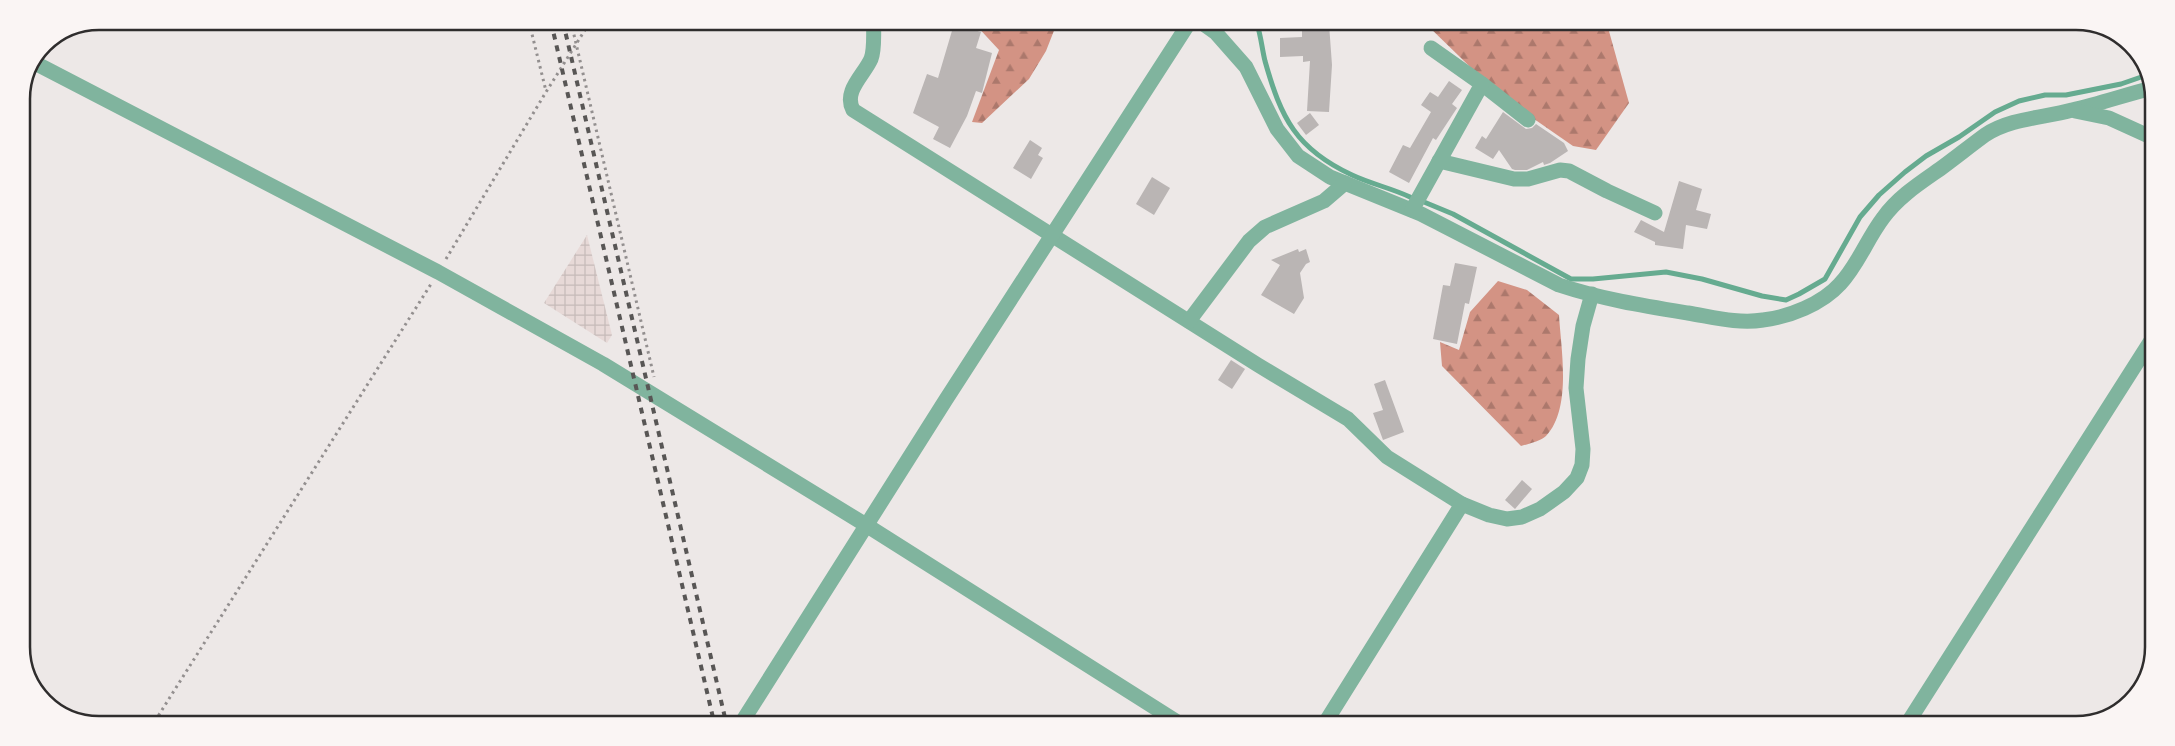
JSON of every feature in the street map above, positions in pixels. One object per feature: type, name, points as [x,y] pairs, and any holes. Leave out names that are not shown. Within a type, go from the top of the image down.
[{"type":"street","points":[[874,30],[872,58],[852,91],[851,105],[854,110],[1348,419],[1387,457],[1462,504],[1489,515],[1507,519],[1522,517],[1540,509],[1564,492],[1577,478],[1582,465],[1583,449],[1576,388],[1578,359],[1583,326],[1592,294]]},
{"type":"street","points":[[746,716],[866,525],[1185,30]]},
{"type":"street","points":[[1211,30],[1246,67],[1277,129],[1298,156],[1330,177],[1412,210],[1559,285],[1592,294],[1739,322],[1763,320],[1801,310],[1824,297],[1839,285],[1855,265],[1883,217],[1906,194],[1987,134],[2007,125],[2038,116],[2071,110],[2145,90]]},
{"type":"street","points":[[1431,48],[1528,120]]},
{"type":"street","points":[[39,65],[438,272],[603,364],[866,525],[1169,716]]},
{"type":"street","points":[[1412,210],[1482,84]]},
{"type":"street","points":[[2071,110],[2109,118],[2145,134]]},
{"type":"street","points":[[1440,161],[1514,179],[1528,179],[1560,170],[1569,171],[1655,213]]},
{"type":"street","points":[[1189,321],[1249,241],[1265,227],[1324,201],[1345,183]]},
{"type":"street","points":[[1912,716],[2145,349]]},
{"type":"street","points":[[1329,716],[1462,504]]},
{"type":"path","points":[[531,30],[546,92]]},
{"type":"path","points":[[573,30],[655,382]]},
{"type":"path","points":[[158,716],[438,272],[585,30]]},
{"type":"shaded area","points":[[587,235],[612,335],[607,343],[544,303]]},
{"type":"green space","points":[[980,30],[1054,30],[1046,51],[1029,79],[982,123],[972,122],[999,50]]},
{"type":"green space","points":[[1432,30],[1609,30],[1629,103],[1596,150],[1573,146],[1498,94]]},
{"type":"green space","points":[[1498,281],[1527,290],[1559,315],[1563,378],[1559,410],[1554,424],[1544,438],[1521,446],[1442,366],[1440,342],[1459,350],[1470,312]]},
{"type":"building","points":[[952,30],[974,30],[981,32],[976,48],[992,53],[982,93],[976,91],[967,116],[950,148],[933,139],[939,127],[913,113],[927,74],[938,78]]},
{"type":"building","points":[[1302,30],[1329,30],[1332,65],[1329,112],[1307,111],[1310,61],[1303,62],[1303,56],[1280,57],[1280,38],[1302,37]]},
{"type":"building","points":[[1449,81],[1462,90],[1452,104],[1457,108],[1436,140],[1433,138],[1409,183],[1389,172],[1403,145],[1410,148],[1431,112],[1421,105],[1430,92],[1438,97]]},
{"type":"building","points":[[1503,112],[1526,129],[1532,128],[1536,124],[1564,143],[1568,151],[1550,163],[1544,165],[1543,162],[1527,170],[1515,170],[1512,169],[1499,150],[1493,159],[1475,148],[1482,136],[1486,139]]},
{"type":"building","points":[[1310,113],[1319,125],[1306,135],[1297,123]]},
{"type":"building","points":[[1030,140],[1042,148],[1038,155],[1043,158],[1031,179],[1013,168]]},
{"type":"building","points":[[1152,177],[1170,188],[1154,215],[1136,204]]},
{"type":"building","points":[[1679,181],[1702,189],[1696,210],[1711,214],[1707,229],[1686,225],[1683,249],[1655,245],[1655,242],[1634,232],[1641,220],[1664,232]]},
{"type":"building","points":[[1298,249],[1299,252],[1306,249],[1310,262],[1306,264],[1300,273],[1304,298],[1294,314],[1261,295],[1280,265],[1271,260]]},
{"type":"building","points":[[1455,263],[1477,267],[1469,304],[1465,303],[1457,344],[1433,339],[1443,285],[1450,286]]},
{"type":"building","points":[[1231,360],[1245,369],[1232,389],[1218,380]]},
{"type":"building","points":[[1385,380],[1404,432],[1383,440],[1373,413],[1383,410],[1374,384]]},
{"type":"building","points":[[1522,480],[1532,489],[1515,509],[1505,500]]},
{"type":"waterway","points":[[1259,30],[1265,61],[1277,99],[1294,130],[1304,143],[1333,165],[1352,175],[1410,197]]},
{"type":"waterway","points":[[1424,202],[1453,214],[1571,279],[1593,279],[1666,272],[1702,279],[1762,296],[1786,300],[1825,279],[1860,217],[1879,195],[1926,156],[1959,137],[1995,112],[2019,101],[2045,95],[2066,95],[2121,84],[2141,77]]},
{"type":"railway","points":[[553,30],[713,716]]},
{"type":"railway","points":[[565,30],[725,716]]}]
